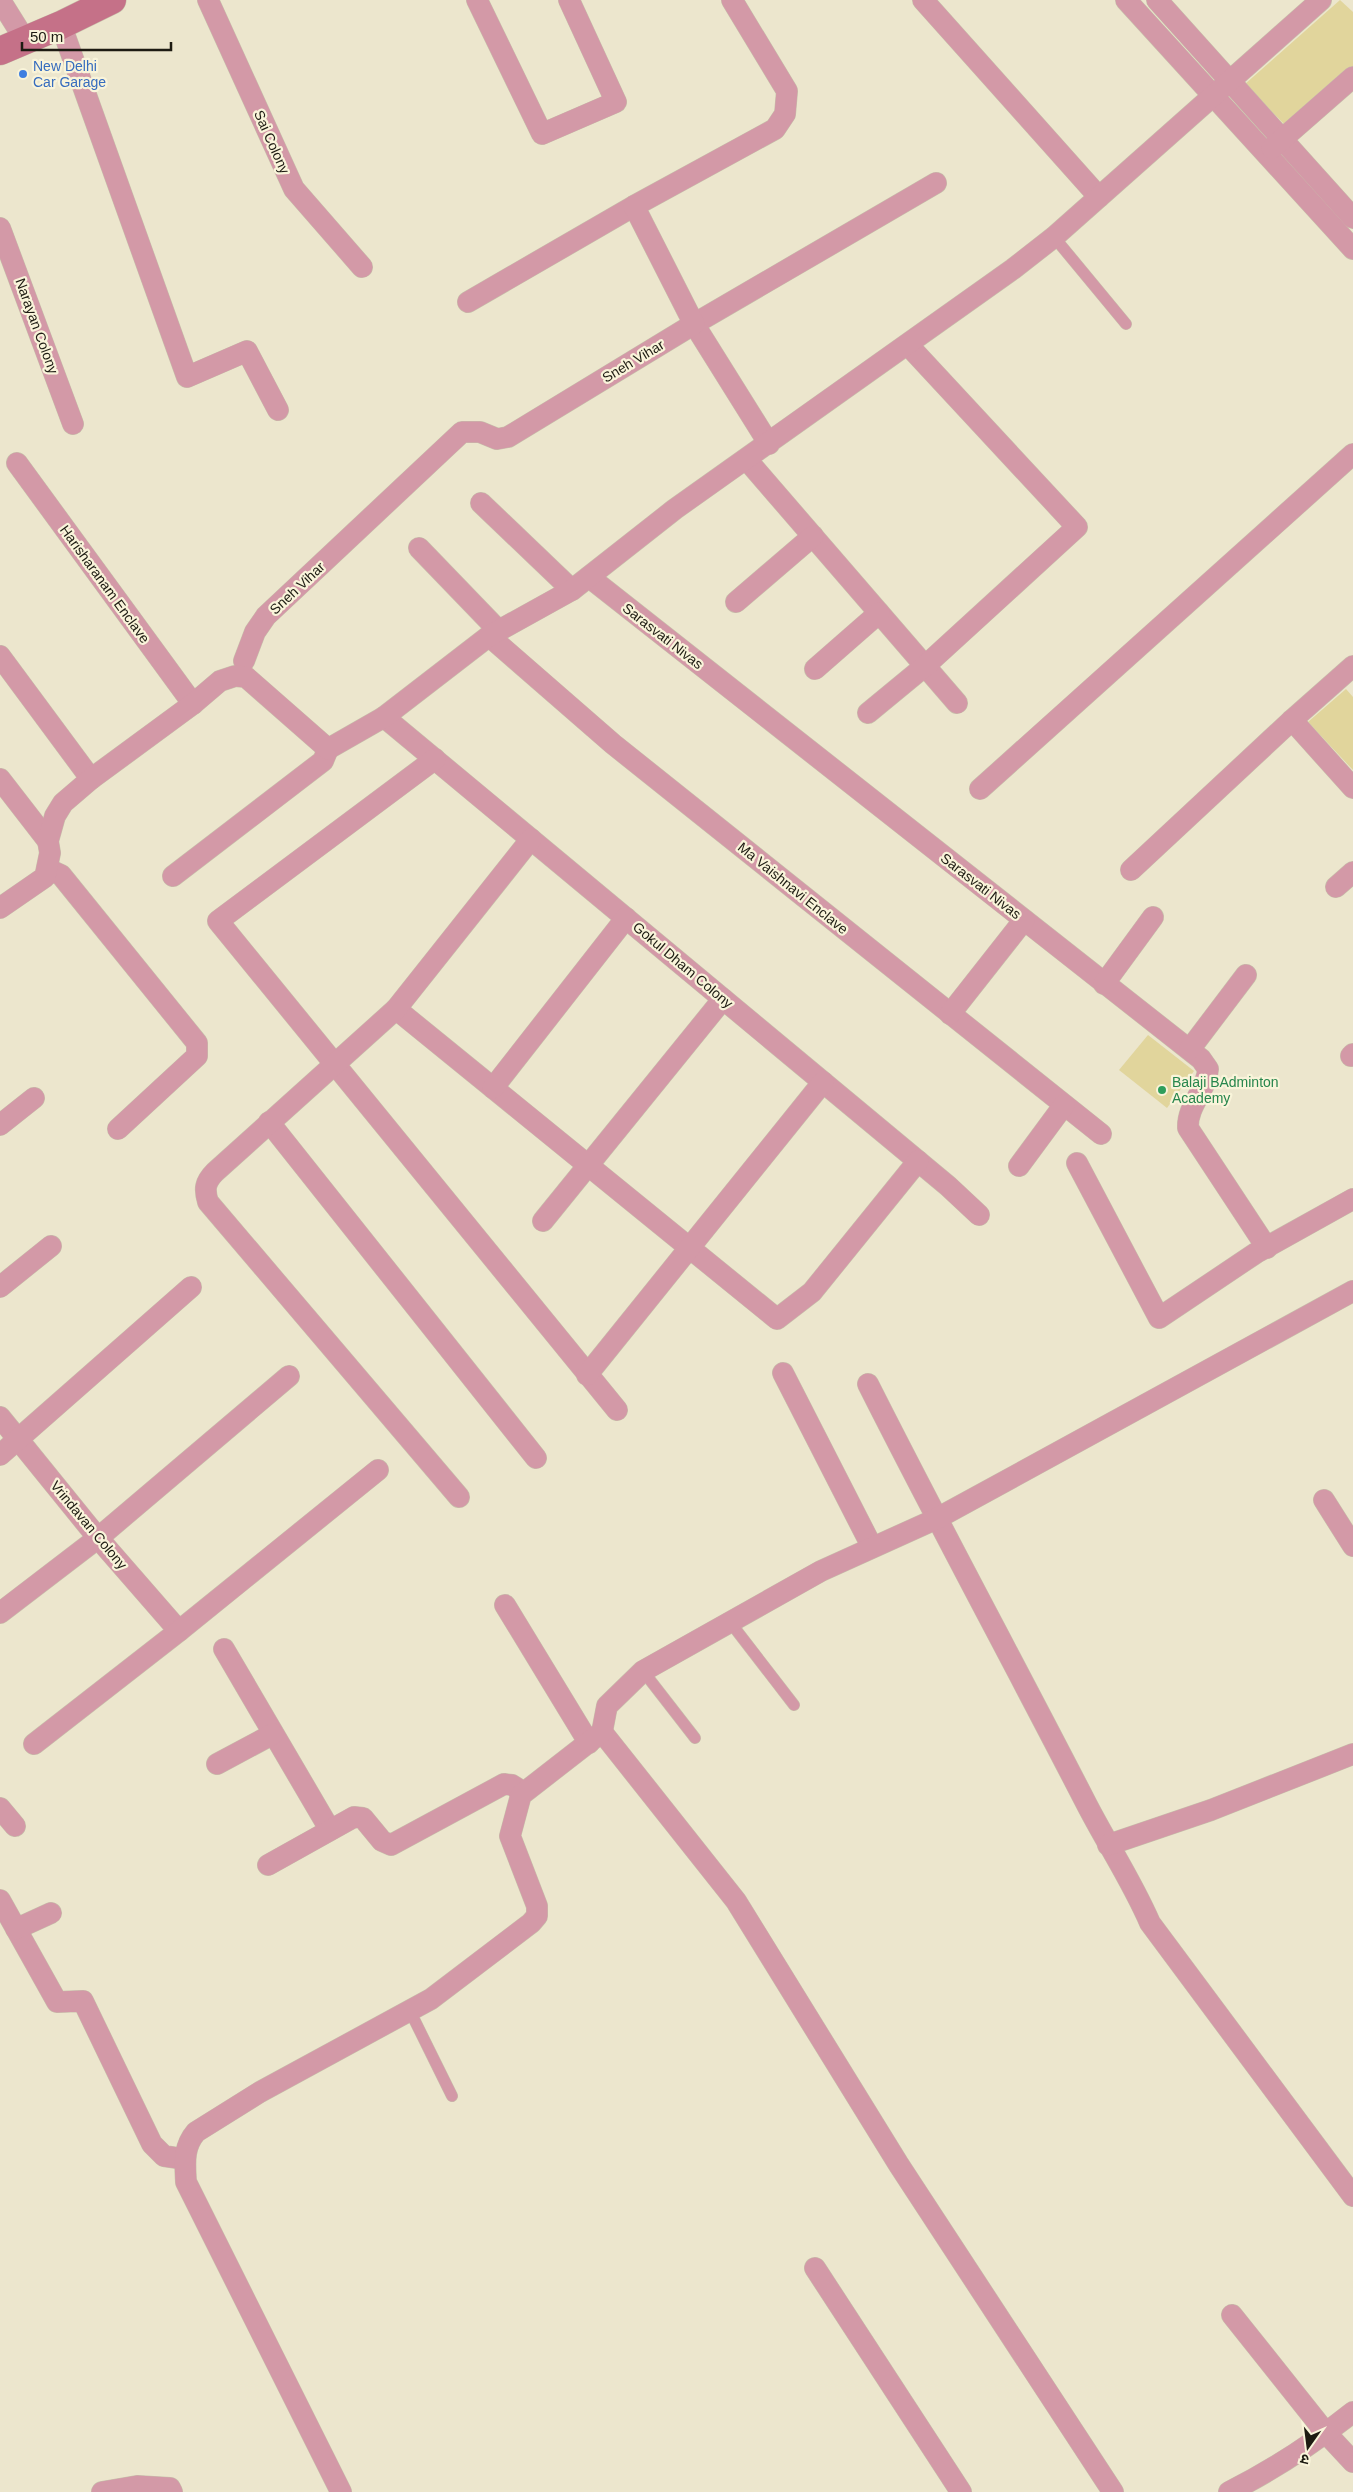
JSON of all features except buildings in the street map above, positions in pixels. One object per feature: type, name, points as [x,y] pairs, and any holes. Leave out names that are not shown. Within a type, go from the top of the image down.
[{"type":"street","points":[[0,0],[25,40]]},
{"type":"street","points":[[0,51],[25,40],[73,13],[112,0]]},
{"type":"street","name":"Sai Colony","points":[[208,0],[294,189],[362,267]]},
{"type":"street","points":[[477,0],[542,134],[616,102],[569,0]]},
{"type":"street","points":[[468,302],[634,206],[775,129],[785,114],[787,91],[732,0]]},
{"type":"street","points":[[923,0],[1099,197]]},
{"type":"street","points":[[1126,0],[1353,249]]},
{"type":"street","points":[[1157,0],[1353,218]]},
{"type":"street","points":[[173,876],[323,761],[328,748],[384,717],[494,634],[580,584],[675,509],[747,460],[1013,269],[1099,197],[1320,0]]},
{"type":"street","points":[[73,13],[188,377],[247,352],[278,410]]},
{"type":"street","points":[[1266,153],[1353,77]]},
{"type":"street","name":"Sneh Vihar","points":[[244,661],[255,632],[266,616],[462,432],[480,432],[497,439],[508,437],[694,324],[936,183]]},
{"type":"street","points":[[634,206],[694,324],[769,444]]},
{"type":"street","name":"Narayan Colony","points":[[0,228],[73,424]]},
{"type":"street","points":[[868,713],[925,666],[1077,527],[908,344]]},
{"type":"street","points":[[980,789],[1353,454]]},
{"type":"street","points":[[747,460],[957,703]]},
{"type":"street","name":"Harisharanam Enclave","points":[[17,463],[192,704]]},
{"type":"street","name":"Sarasvati Nivas","points":[[481,503],[580,584],[1024,920],[1190,1049],[1208,1069],[1208,1078],[1190,1112],[1188,1128],[1267,1248]]},
{"type":"street","points":[[736,602],[813,536]]},
{"type":"street","name":"Ma Vaishnavi Enclave","points":[[419,548],[494,634],[612,744],[1101,1134]]},
{"type":"street","points":[[815,669],[879,613]]},
{"type":"street","points":[[0,656],[91,779]]},
{"type":"street","points":[[1131,870],[1292,720],[1352,669]]},
{"type":"street","points":[[0,908],[45,877],[50,853],[48,841],[55,816],[64,802],[91,779],[220,681],[235,676],[246,677],[328,748]]},
{"type":"street","name":"Gokul Dham Colony","points":[[384,717],[918,1161],[980,1215]]},
{"type":"street","points":[[1292,720],[1353,788]]},
{"type":"street","points":[[435,759],[218,921],[617,1410]]},
{"type":"street","points":[[0,779],[48,841]]},
{"type":"street","points":[[459,1497],[208,1202],[205,1192],[206,1180],[396,1009],[531,839]]},
{"type":"street","points":[[48,869],[61,875],[197,1043],[197,1056],[118,1129]]},
{"type":"street","points":[[1336,887],[1353,872]]},
{"type":"street","points":[[1104,984],[1153,917]]},
{"type":"street","points":[[493,1088],[626,918]]},
{"type":"street","points":[[950,1014],[1024,920]]},
{"type":"street","points":[[1190,1049],[1246,975]]},
{"type":"street","points":[[543,1221],[724,999]]},
{"type":"street","points":[[396,1009],[777,1319],[812,1292],[918,1161]]},
{"type":"street","points":[[587,1375],[823,1082]]},
{"type":"street","points":[[0,1125],[34,1098]]},
{"type":"street","points":[[1019,1166],[1064,1105]]},
{"type":"street","points":[[269,1122],[536,1458]]},
{"type":"street","points":[[1077,1163],[1159,1318],[1267,1248],[1353,1199]]},
{"type":"street","points":[[0,1286],[51,1246]]},
{"type":"street","points":[[0,1455],[191,1287]]},
{"type":"street","points":[[342,2492],[186,2182],[184,2159],[187,2146],[196,2132],[260,2092],[431,1999],[537,1916],[537,1906],[510,1836],[523,1792],[595,1738],[607,1706],[643,1671],[821,1571],[872,1546],[936,1519],[1353,1291]]},
{"type":"street","points":[[783,1373],[872,1546]]},
{"type":"street","points":[[0,1614],[98,1538],[289,1376]]},
{"type":"street","points":[[868,1384],[936,1519],[1034,1701],[1108,1845],[1137,1893],[1150,1923],[1353,2196]]},
{"type":"street","name":"Vrindavan Colony","points":[[0,1417],[98,1538],[179,1631]]},
{"type":"street","points":[[34,1744],[179,1631],[378,1470]]},
{"type":"street","points":[[1324,1500],[1353,1546]]},
{"type":"street","points":[[505,1605],[595,1738],[736,1901],[900,2165],[1114,2492]]},
{"type":"street","points":[[224,1650],[330,1830]]},
{"type":"street","points":[[217,1764],[274,1734]]},
{"type":"street","points":[[1108,1845],[1211,1810],[1353,1754]]},
{"type":"street","points":[[268,1865],[330,1830],[360,1816],[382,1841],[391,1844],[504,1784],[523,1792]]},
{"type":"street","points":[[0,1808],[15,1826]]},
{"type":"street","points":[[0,1900],[57,2002],[82,2001],[152,2144],[164,2156],[184,2159]]},
{"type":"street","points":[[16,1929],[51,1913]]},
{"type":"street","points":[[815,2268],[961,2492]]},
{"type":"street","points":[[1232,2315],[1326,2433],[1353,2462]]},
{"type":"street","points":[[1229,2492],[1261,2476],[1326,2433],[1353,2412]]},
{"type":"street","points":[[102,2492],[137,2486],[171,2490]]},
{"type":"lane","points":[[1054,236],[1126,324]]},
{"type":"lane","points":[[730,1622],[794,1705]]},
{"type":"lane","points":[[643,1671],[695,1738]]},
{"type":"lane","points":[[410,2010],[452,2096]]},
{"type":"shaded area","points":[[1340,0],[1353,12],[1353,66],[1285,125],[1245,84]]},
{"type":"shaded area","points":[[1346,689],[1353,697],[1353,770],[1308,722]]},
{"type":"shaded area","name":"Balaji BAdminton Academy","points":[[1148,1035],[1194,1071],[1167,1108],[1119,1070]]},
{"type":"place","name":"New Delhi Car Garage","points":[[23,74]]},
{"type":"place","name":"Balaji BAdminton Academy","points":[[1162,1090]]}]
